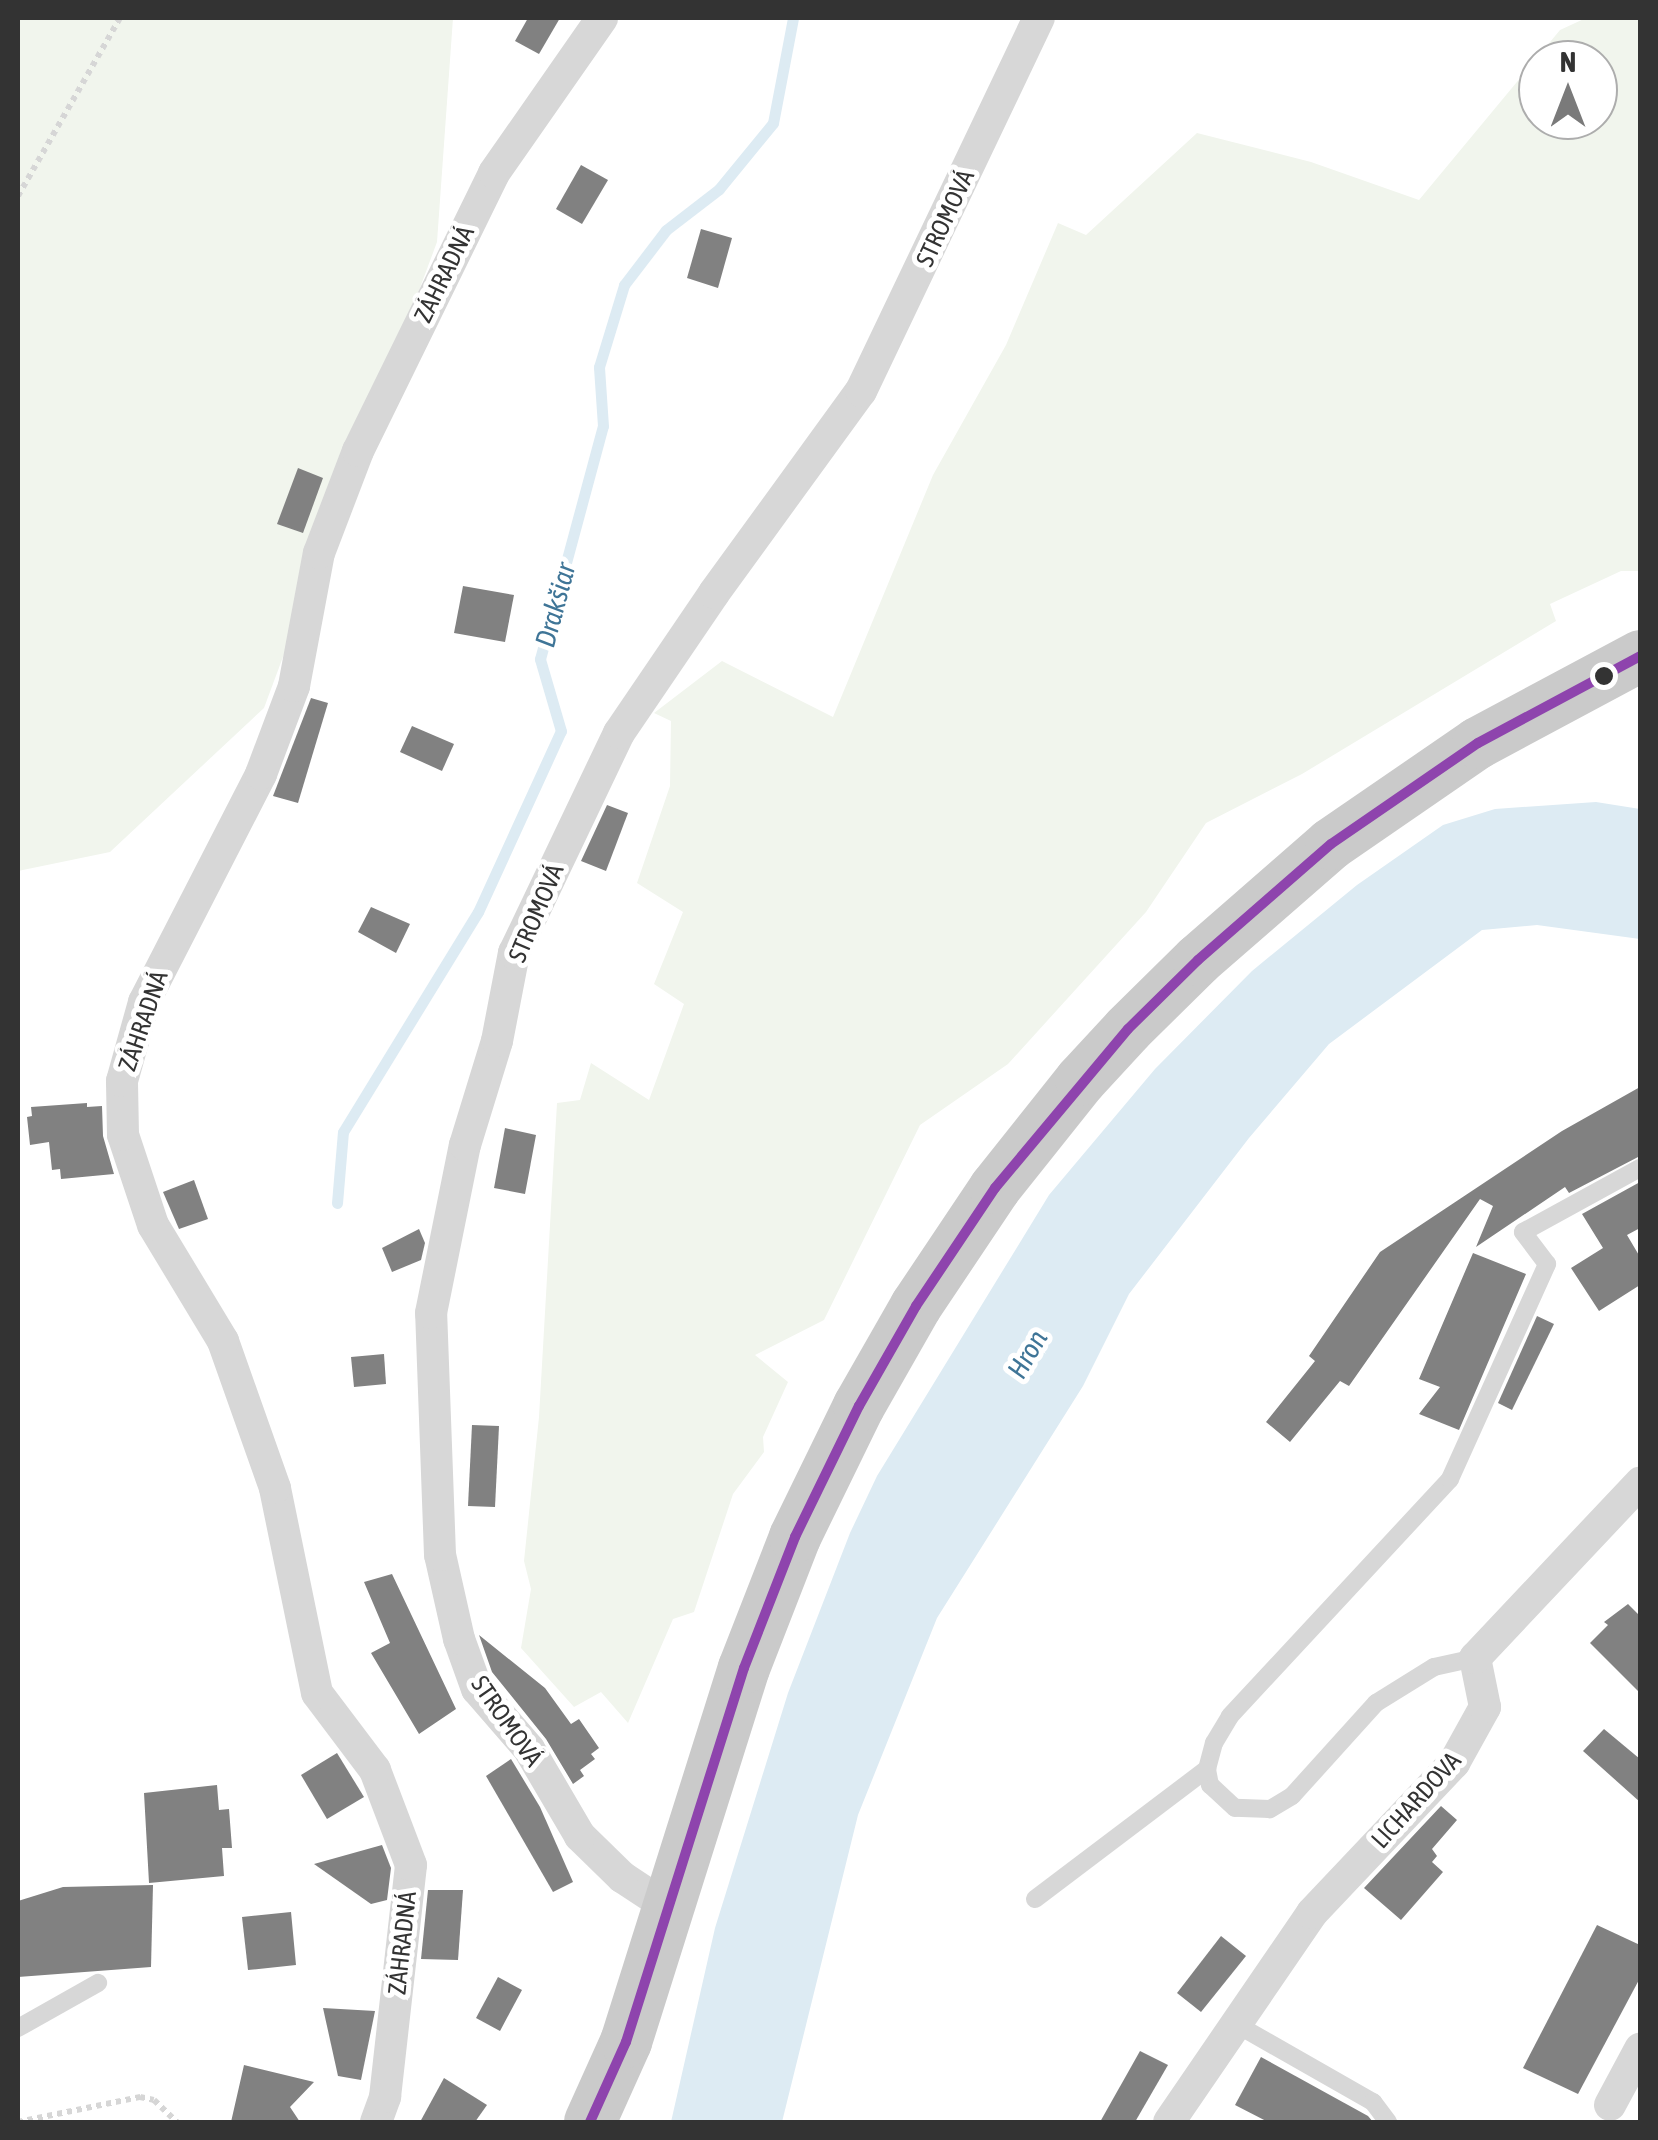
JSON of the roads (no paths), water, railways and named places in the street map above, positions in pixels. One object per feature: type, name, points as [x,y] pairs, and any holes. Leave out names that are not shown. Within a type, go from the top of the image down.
[{"type":"main road","points":[[590,2122],[626,2042],[744,1668],[794,1537],[859,1406],[916,1306],[1033,1138],[1128,1030],[1211,949],[1331,844],[1478,743],[1640,656]]},
{"type":"street","name":"ZÁHRADNÁ","points":[[376,2122],[385,2097],[411,1865],[375,1770],[317,1693],[275,1488],[223,1340],[152,1225],[123,1135],[122,1080],[144,1002],[260,774],[294,686],[319,553],[358,451],[494,173],[602,18]]},
{"type":"street","name":"STROMOVÁ","points":[[669,1908],[622,1877],[580,1836],[529,1749],[477,1689],[460,1639],[440,1555],[431,1313],[464,1145],[497,1041],[514,953],[618,732],[862,391],[1039,18]]},
{"type":"street","points":[[1475,1658],[1640,1483]]},
{"type":"street","name":"LICHARDOVA","points":[[1169,2122],[1312,1913],[1454,1763],[1484,1707],[1475,1658]]},
{"type":"street","points":[[1610,2105],[1640,2050]]},
{"type":"lane","points":[[1475,1658],[1434,1667],[1376,1703],[1292,1796],[1270,1810],[1235,1808],[1218,1798],[1210,1785],[1207,1769],[1214,1743],[1230,1716],[1450,1479],[1548,1264],[1523,1232],[1640,1168]]},
{"type":"lane","points":[[1036,1899],[1207,1769]]},
{"type":"lane","points":[[18,2028],[98,1983]]},
{"type":"lane","points":[[1236,2024],[1373,2102],[1388,2122]]},
{"type":"water","name":"Hron","points":[[1596,802],[1640,809],[1640,939],[1537,925],[1482,930],[1329,1044],[1249,1138],[1129,1294],[1083,1386],[937,1618],[858,1815],[782,2122],[671,2122],[715,1928],[788,1693],[850,1533],[877,1476],[1049,1195],[1155,1069],[1252,971],[1357,885],[1443,825],[1495,809]]},
{"type":"waterway","name":"Drakšiar","points":[[337,1203],[343,1132],[478,912],[561,731],[540,659],[603,426],[599,367],[624,285],[666,230],[719,189],[773,123],[793,18]]}]
